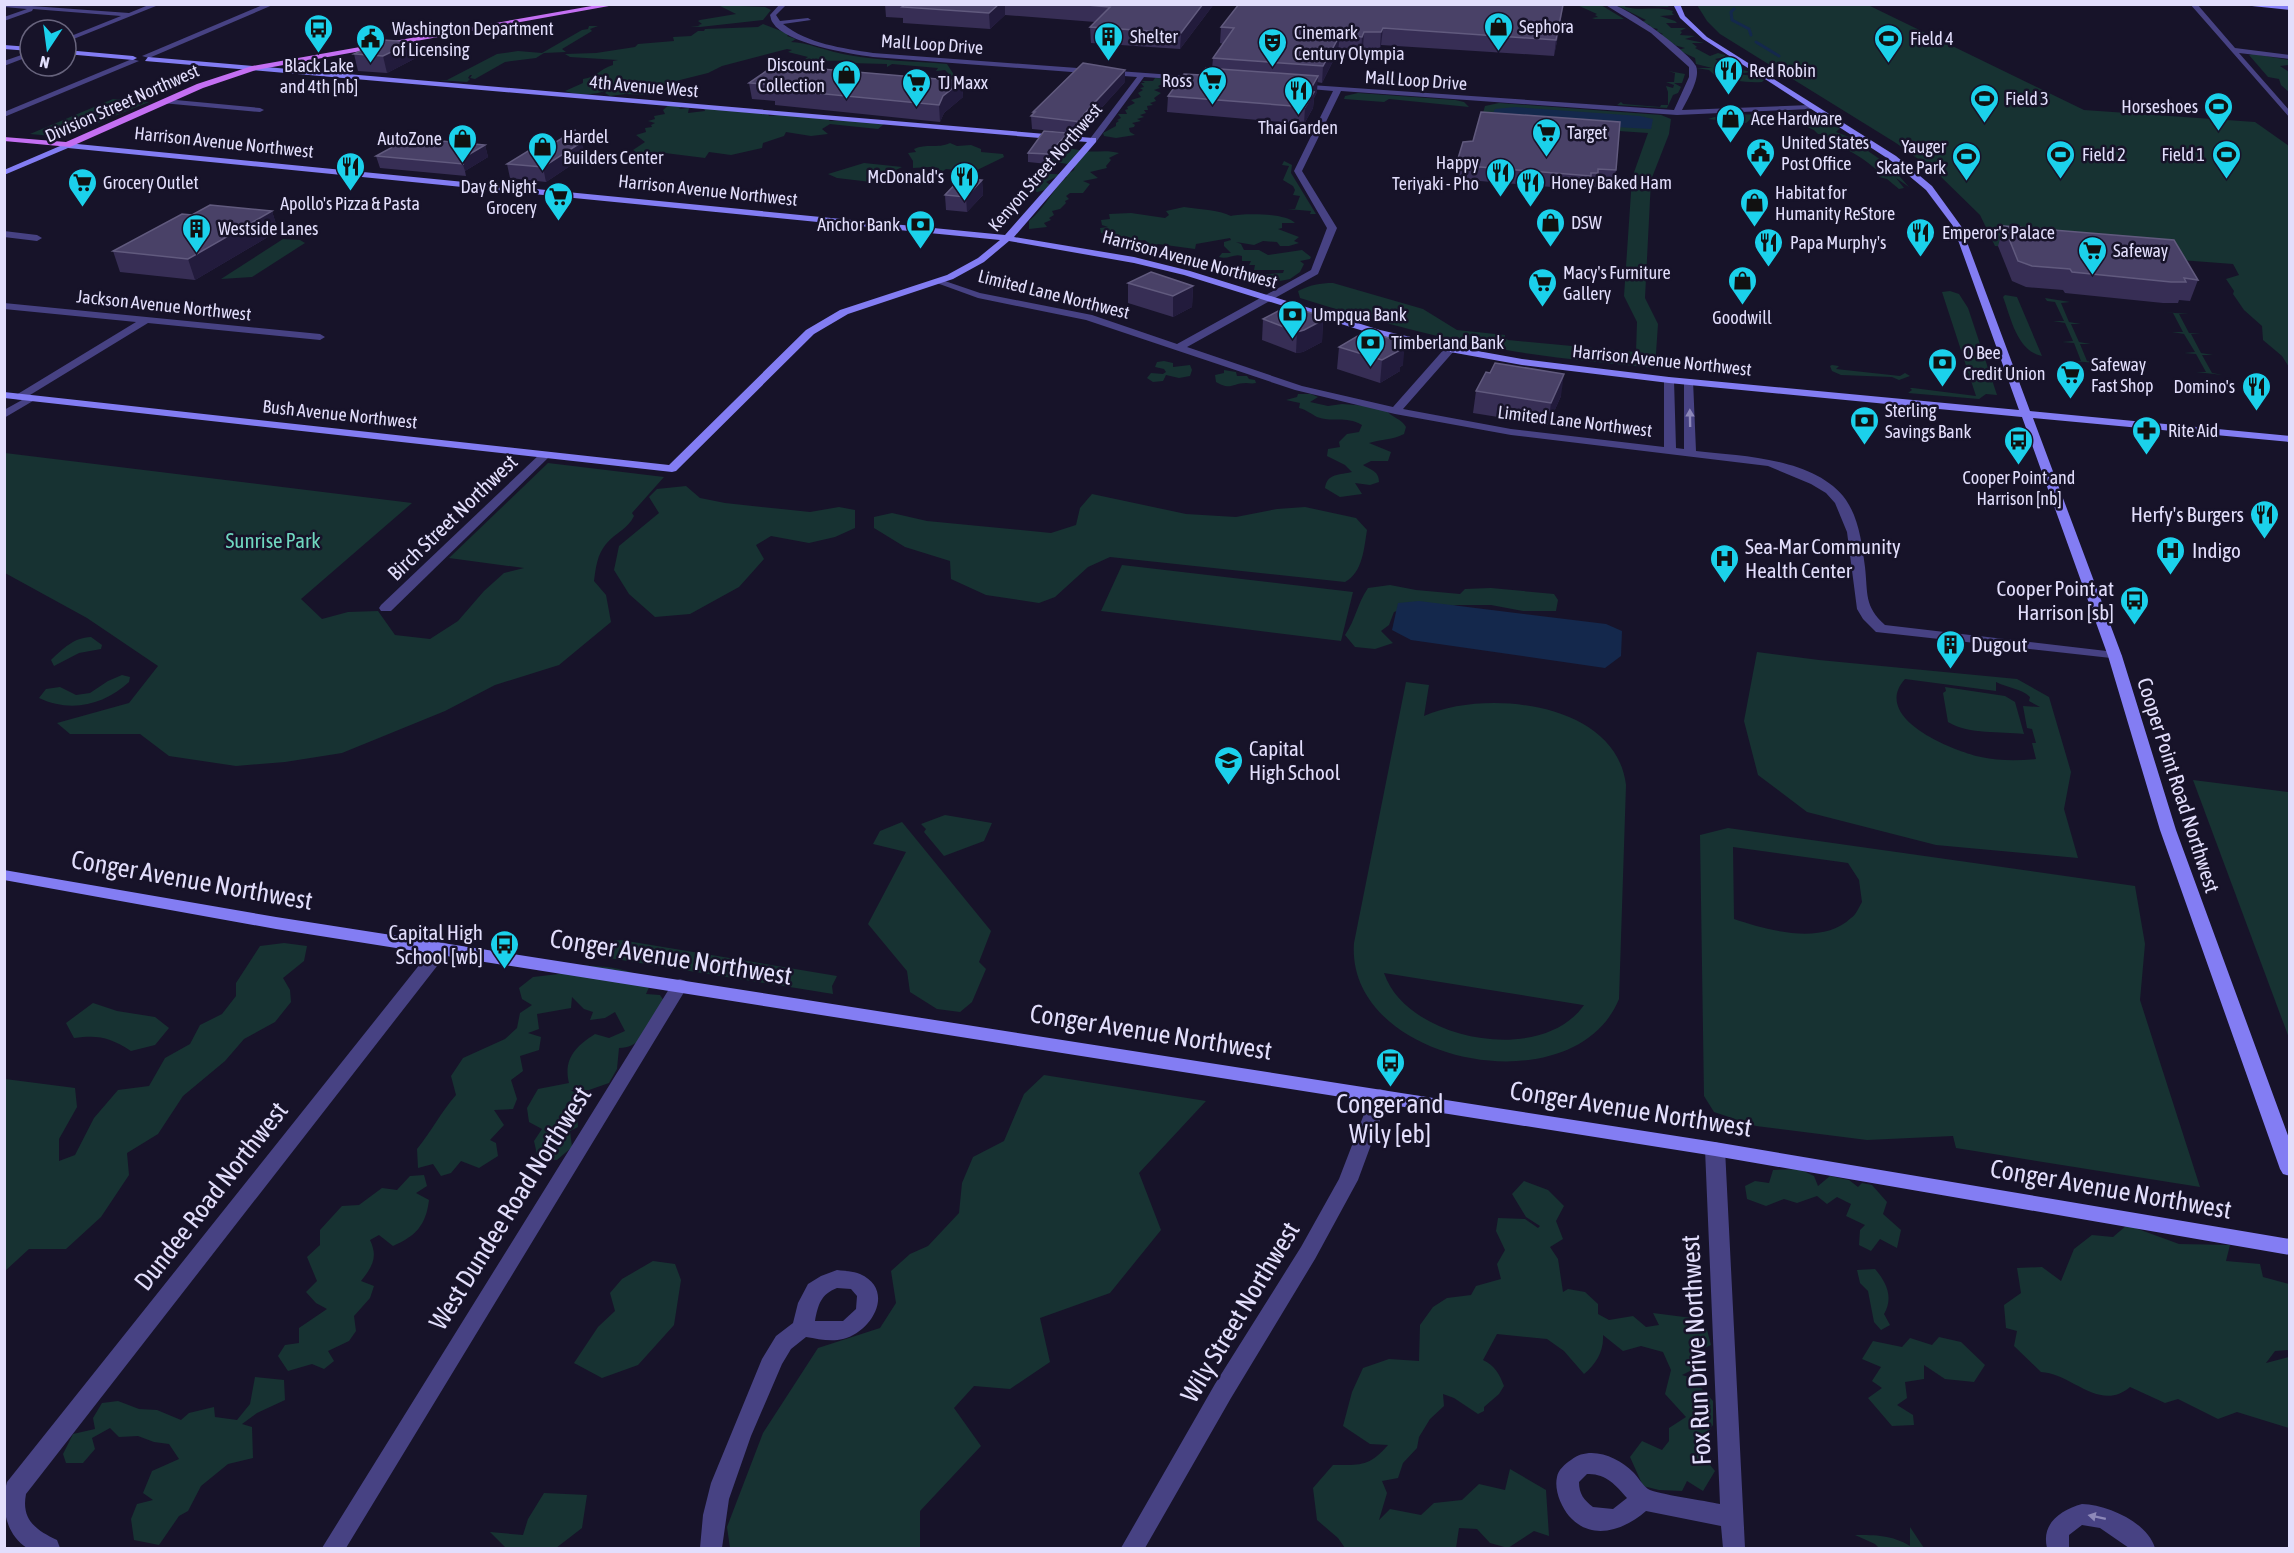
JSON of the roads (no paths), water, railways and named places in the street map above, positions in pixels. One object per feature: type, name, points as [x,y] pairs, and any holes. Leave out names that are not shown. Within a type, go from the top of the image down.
[{"type":"main road","name":"Division Street Northwest","points":[[4,173],[217,79],[255,68],[616,4]]},
{"type":"main road","name":"Cooper Point Road Northwest","points":[[1676,4],[1682,17],[1704,38],[1893,158],[1920,178],[1942,203],[1957,226],[2028,414],[2049,482],[2115,656],[2169,830],[2289,1169]]},
{"type":"main road","points":[[2253,4],[2289,8]]},
{"type":"main road","points":[[78,53],[134,60]]},
{"type":"main road","name":"4th Avenue West","points":[[134,60],[147,58],[1093,140]]},
{"type":"main road","name":"4th Avenue West","points":[[192,63],[232,71],[217,79]]},
{"type":"main road","name":"Harrison Avenue Northwest","points":[[4,139],[1007,238],[1134,260],[1367,329],[1450,349],[1548,366],[1689,382],[2289,439]]},
{"type":"main road","name":"Kenyon Street Northwest","points":[[672,469],[810,332],[844,312],[939,282],[981,260],[1007,238],[1093,140]]},
{"type":"main road","name":"Bush Avenue Northwest","points":[[4,395],[672,469]]},
{"type":"main road","name":"Conger Avenue Northwest","points":[[4,875],[276,923],[1715,1149],[2289,1247]]},
{"type":"street","points":[[4,19],[44,4]]},
{"type":"street","points":[[78,35],[158,4]]},
{"type":"street","points":[[147,58],[272,4]]},
{"type":"street","points":[[1607,4],[1638,22],[1693,67],[1693,77],[1677,113]]},
{"type":"street","points":[[2193,4],[2289,116]]},
{"type":"street","points":[[4,5],[130,15]]},
{"type":"street","points":[[774,5],[784,5]]},
{"type":"street","points":[[784,5],[773,15],[776,23],[808,20]]},
{"type":"street","name":"Mall Loop Drive","points":[[776,23],[815,44],[857,53],[1211,80]]},
{"type":"street","points":[[2233,50],[2289,57]]},
{"type":"street","points":[[4,64],[18,58]]},
{"type":"street","points":[[4,115],[134,60]]},
{"type":"street","name":"Kenyon Street Northwest","points":[[1093,140],[1142,75]]},
{"type":"street","name":"Mall Loop Drive","points":[[1294,86],[1644,111],[1726,113]]},
{"type":"street","points":[[1179,346],[1315,272],[1329,237],[1331,223],[1298,171],[1338,89]]},
{"type":"street","points":[[165,101],[260,110]]},
{"type":"street","points":[[1644,111],[1668,109],[1682,102],[1698,108],[1726,113],[1810,107]]},
{"type":"street","points":[[4,234],[37,238]]},
{"type":"street","name":"Limited Lane Northwest","points":[[939,282],[978,295],[1088,318],[1179,346],[1299,388],[1395,411],[1511,432],[1770,463],[1804,474],[1832,490],[1847,509],[1854,531],[1865,612],[1881,629],[2115,656]]},
{"type":"street","name":"Jackson Avenue Northwest","points":[[4,306],[320,337]]},
{"type":"street","points":[[20,397],[146,320]]},
{"type":"street","points":[[1395,411],[1450,349]]},
{"type":"street","points":[[1669,380],[1670,451]]},
{"type":"street","points":[[1689,382],[1690,453]]},
{"type":"street","points":[[4,415],[33,398]]},
{"type":"street","name":"Birch Street Northwest","points":[[386,608],[545,455]]},
{"type":"street","name":"Dundee Road Northwest","points":[[10,1520],[15,1490],[23,1478],[442,948]]},
{"type":"street","name":"West Dundee Road Northwest","points":[[333,1548],[680,985]]},
{"type":"street","name":"Wily Street Northwest","points":[[1132,1548],[1308,1253],[1348,1180],[1380,1096]]},
{"type":"street","name":"Fox Run Drive Northwest","points":[[1715,1149],[1734,1548]]},
{"type":"street","points":[[711,1548],[720,1483],[756,1394],[779,1348],[790,1336],[803,1328]]},
{"type":"street","points":[[1642,1499],[1732,1517]]},
{"type":"street","points":[[2058,1548],[2058,1531],[2066,1521],[2076,1516],[2089,1515],[2119,1525],[2144,1548]]},
{"type":"street","points":[[10,1520],[28,1539],[49,1548]]},
{"type":"water","points":[[1515,107],[1640,116],[1653,119],[1651,129],[1597,126],[1493,113],[1495,109]]},
{"type":"water","points":[[1419,601],[1606,624],[1622,631],[1621,656],[1605,668],[1411,640],[1392,630],[1398,603]]},
{"type":"waterway","points":[[1734,9],[1731,12],[1732,20],[1749,29],[1751,35]]},
{"type":"waterway","points":[[1756,42],[1779,56]]},
{"type":"place","name":"Sephora","points":[[1498,52]]},
{"type":"place","name":"Black Lake and 4th [nb]","points":[[319,54]]},
{"type":"place","name":"Shelter","points":[[1109,62]]},
{"type":"place","name":"Washington Department of Licensing","points":[[371,64]]},
{"type":"place","name":"Field 4","points":[[1889,64]]},
{"type":"place","name":"Cinemark Century Olympia","points":[[1273,68]]},
{"type":"place","name":"Red Robin","points":[[1728,96]]},
{"type":"place","name":"Discount Collection","points":[[846,100]]},
{"type":"place","name":"Ross","points":[[1213,106]]},
{"type":"place","name":"TJ Maxx","points":[[917,108]]},
{"type":"place","name":"Thai Garden","points":[[1298,116]]},
{"type":"place","name":"Field 3","points":[[1984,124]]},
{"type":"place","name":"Horseshoes","points":[[2219,132]]},
{"type":"place","name":"Ace Hardware","points":[[1730,144]]},
{"type":"place","name":"Target","points":[[1546,158]]},
{"type":"place","name":"AutoZone","points":[[463,164]]},
{"type":"place","name":"Hardel Builders Center","points":[[542,172]]},
{"type":"place","name":"United States Post Office","points":[[1760,178]]},
{"type":"place","name":"Field 2","points":[[2061,180]]},
{"type":"place","name":"Field 1","points":[[2226,180]]},
{"type":"place","name":"Yauger Skate Park","points":[[1967,182]]},
{"type":"place","name":"Apollo's Pizza & Pasta","points":[[350,192]]},
{"type":"place","name":"Happy Teriyaki - Pho","points":[[1500,198]]},
{"type":"place","name":"McDonald's","points":[[965,202]]},
{"type":"place","name":"Grocery Outlet","points":[[82,208]]},
{"type":"place","name":"Honey Baked Ham","points":[[1530,208]]},
{"type":"place","name":"Day & Night Grocery","points":[[558,222]]},
{"type":"place","name":"Habitat for Humanity ReStore","points":[[1754,228]]},
{"type":"place","name":"DSW","points":[[1550,248]]},
{"type":"place","name":"Anchor Bank","points":[[921,250]]},
{"type":"place","name":"Westside Lanes","points":[[197,254]]},
{"type":"place","name":"Emperor's Palace","points":[[1921,258]]},
{"type":"place","name":"Papa Murphy's","points":[[1769,268]]},
{"type":"place","name":"Safeway","points":[[2092,276]]},
{"type":"place","name":"Goodwill","points":[[1742,306]]},
{"type":"place","name":"Macy's Furniture Gallery","points":[[1542,308]]},
{"type":"place","name":"Umpqua Bank","points":[[1292,340]]},
{"type":"place","name":"Timberland Bank","points":[[1370,368]]},
{"type":"place","name":"O Bee Credit Union","points":[[1942,388]]},
{"type":"place","name":"Safeway Fast Shop","points":[[2070,400]]},
{"type":"place","name":"Domino's","points":[[2256,412]]},
{"type":"place","name":"Sterling Savings Bank","points":[[1864,446]]},
{"type":"place","name":"Rite Aid","points":[[2147,456]]},
{"type":"place","name":"Cooper Point and Harrison [nb]","points":[[2019,466]]},
{"type":"place","name":"Herfy's Burgers","points":[[2265,540]]},
{"type":"place","name":"Indigo","points":[[2171,576]]},
{"type":"place","name":"Sea-Mar Community Health Center","points":[[1724,584]]},
{"type":"place","name":"Cooper Point at Harrison [sb]","points":[[2135,626]]},
{"type":"place","name":"Dugout","points":[[1950,670]]},
{"type":"place","name":"Capital High School","points":[[1228,786]]},
{"type":"place","name":"Capital High School [wb]","points":[[504,970]]},
{"type":"place","name":"Conger and Wily [eb]","points":[[1390,1088]]},
{"type":"park label","name":"Sunrise Park","points":[[273,540]]}]
